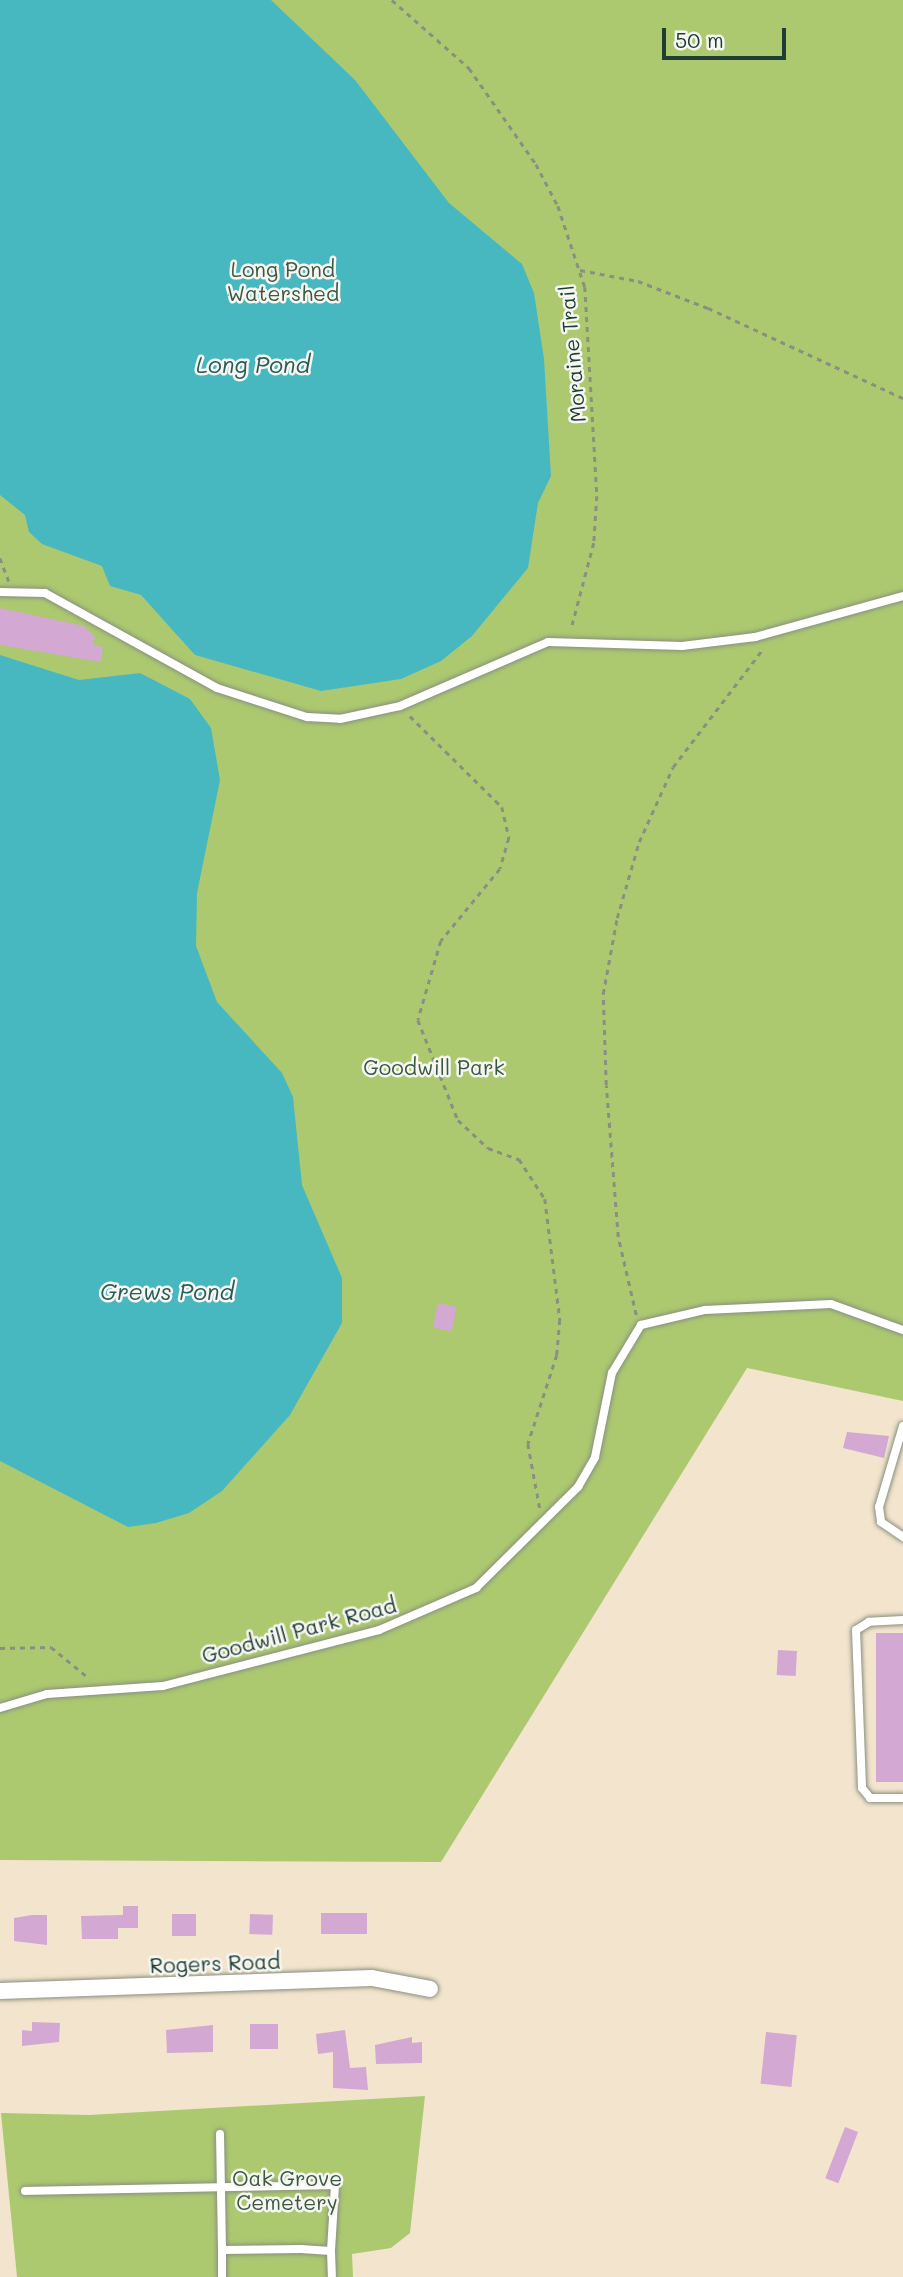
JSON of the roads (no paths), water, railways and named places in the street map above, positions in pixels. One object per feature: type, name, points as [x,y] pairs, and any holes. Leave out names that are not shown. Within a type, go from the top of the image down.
[{"type":"street","name":"Rogers Road","points":[[0,1991],[372,1978],[430,1989]]},
{"type":"lane","points":[[0,592],[11,589],[44,593],[154,657],[264,705],[340,719],[400,706],[548,642],[568,640],[682,646],[776,632],[903,596]]},
{"type":"lane","name":"Goodwill Park Road","points":[[0,1707],[99,1687],[163,1686],[437,1609],[476,1588],[578,1487],[595,1457],[612,1373],[641,1325],[705,1310],[831,1304],[903,1330]]},
{"type":"lane","points":[[903,1426],[879,1507],[881,1522],[903,1537]]},
{"type":"lane","points":[[903,1620],[869,1622],[856,1630],[862,1788],[870,1798],[903,1798]]},
{"type":"lane","points":[[219,2134],[222,2277]]},
{"type":"lane","points":[[25,2191],[335,2185],[332,2277]]},
{"type":"lane","points":[[222,2250],[331,2251]]},
{"type":"water","name":"Long Pond","points":[[0,0],[271,0],[355,80],[449,203],[522,264],[534,293],[544,359],[551,476],[538,503],[528,568],[472,636],[441,661],[401,679],[321,691],[195,655],[141,595],[110,586],[102,566],[42,544],[29,532],[25,515],[0,495]]},
{"type":"water","name":"Grews Pond","points":[[0,655],[79,680],[140,673],[190,699],[211,728],[220,780],[197,893],[196,946],[217,1002],[282,1073],[293,1097],[302,1185],[342,1278],[342,1323],[290,1415],[222,1491],[189,1513],[156,1523],[128,1527],[0,1461]]},
{"type":"park label","name":"Long Pond Watershed","points":[[283,281]]},
{"type":"park label","name":"Goodwill Park","points":[[434,1067]]},
{"type":"park label","name":"Oak Grove Cemetery","points":[[287,2190]]}]
